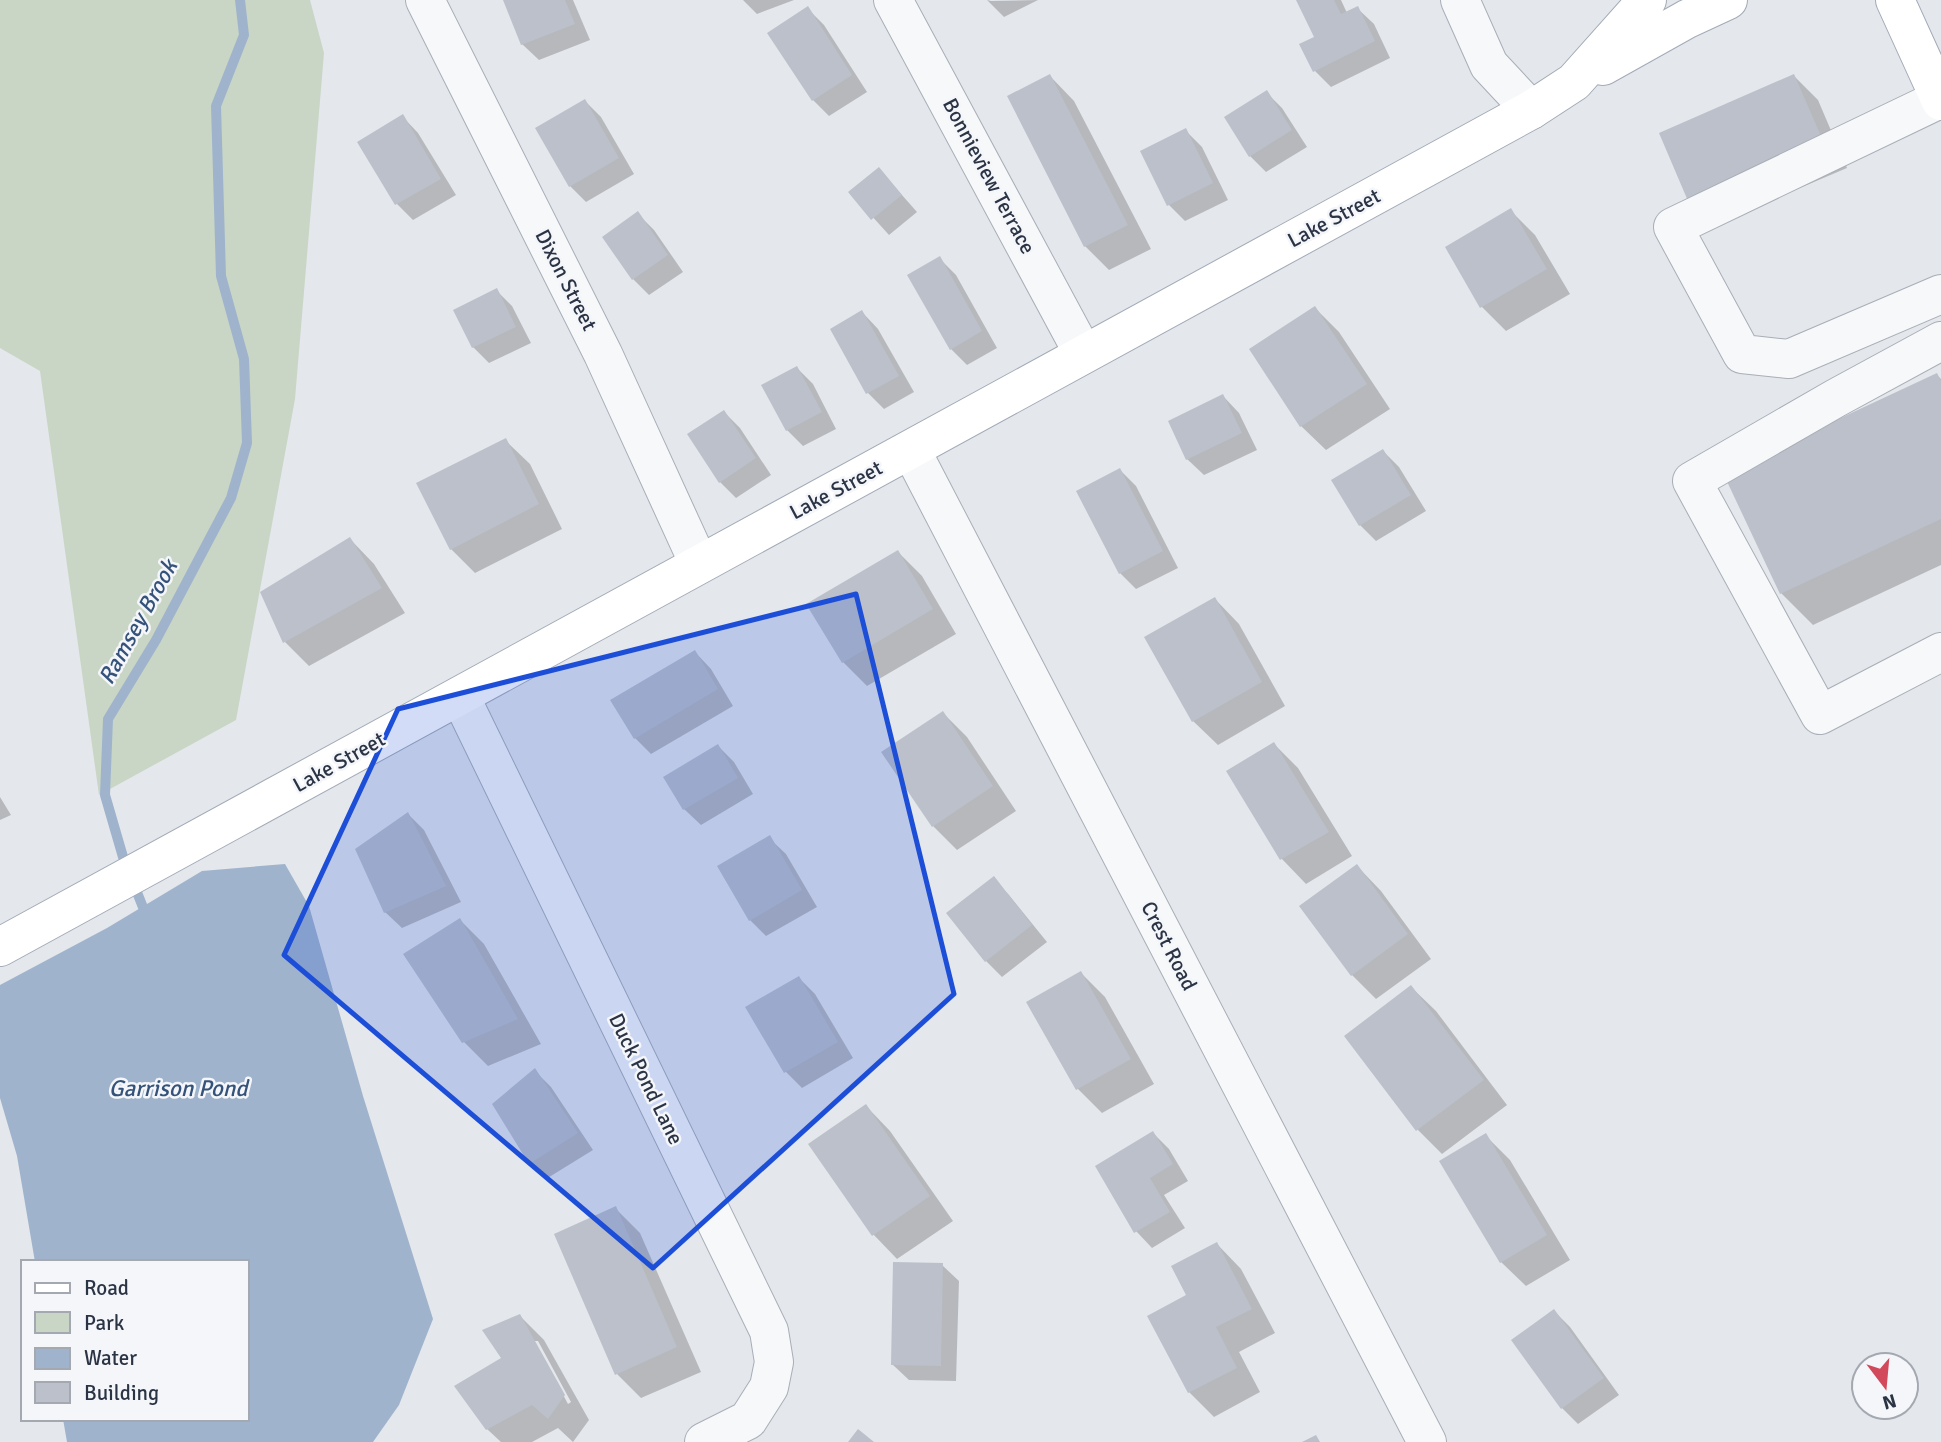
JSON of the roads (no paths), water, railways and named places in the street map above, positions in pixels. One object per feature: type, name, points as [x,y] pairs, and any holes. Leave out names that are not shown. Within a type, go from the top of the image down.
[{"type":"main road","name":"Lake Street","points":[[0,947],[1531,110],[1574,82],[1647,0]]},
{"type":"main road","points":[[1574,82],[1687,19],[1728,0]]},
{"type":"main road","points":[[1896,2],[1940,100]]},
{"type":"street","name":"Dixon Street","points":[[425,0],[603,354],[699,564]]},
{"type":"street","name":"Bonnieview Terrace","points":[[893,0],[1083,353]]},
{"type":"street","points":[[1460,0],[1489,65],[1531,110]]},
{"type":"street","points":[[1940,100],[1673,227],[1742,354],[1789,359],[1941,294]]},
{"type":"street","points":[[1941,341],[1692,481],[1820,715],[1941,652]]},
{"type":"street","name":"Crest Road","points":[[911,450],[1427,1442]]},
{"type":"street","name":"Duck Pond Lane","points":[[460,696],[769,1331],[774,1362],[769,1387],[747,1420],[704,1442]]},
{"type":"water","name":"Garrison Pond","points":[[285,864],[309,906],[363,1096],[433,1319],[399,1405],[373,1442],[67,1442],[63,1421],[248,1421],[248,1260],[35,1260],[17,1156],[0,1098],[0,985],[107,928],[202,871]]},
{"type":"waterway","name":"Ramsey Brook","points":[[148,920],[123,857],[105,795],[108,719],[156,640],[231,498],[247,443],[244,359],[221,276],[216,106],[244,35],[240,0]]}]
